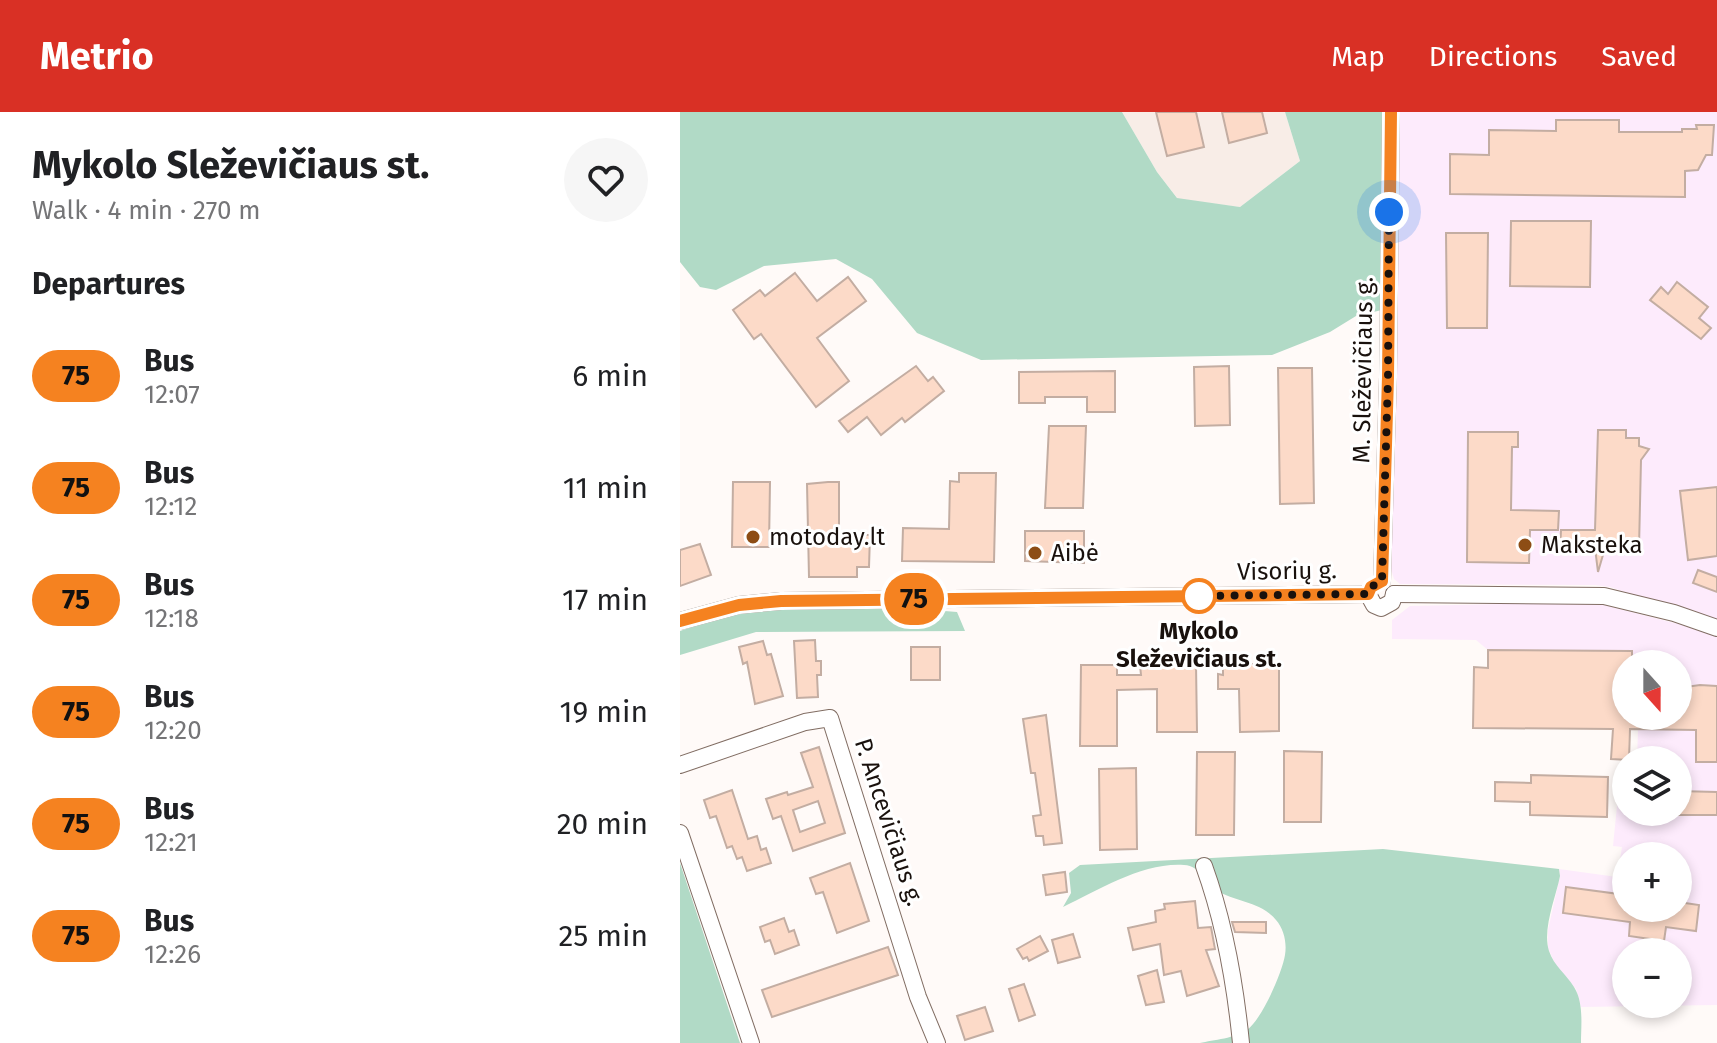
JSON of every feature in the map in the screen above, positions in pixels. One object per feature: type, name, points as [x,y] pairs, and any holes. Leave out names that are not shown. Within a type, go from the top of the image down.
[{"type":"street","name":"M. Sleževičiaus g.","points":[[1382,581],[1391,112]]},
{"type":"street","points":[[1382,581],[1391,585],[1394,594],[1392,602],[1381,608],[1371,602],[1368,594],[1371,587],[1382,581]]},
{"type":"street","name":"Visorių g.","points":[[680,621],[739,605],[781,601],[1368,594]]},
{"type":"street","points":[[1394,594],[1604,596],[1674,613],[1717,628]]},
{"type":"street","name":"P. Ancevičiaus g.","points":[[680,765],[805,722],[830,718],[918,997],[937,1043]]},
{"type":"street","points":[[680,833],[751,1043]]},
{"type":"street","points":[[1204,866],[1215,896],[1234,977],[1241,1043]]},
{"type":"shaded area","points":[[1122,112],[1285,112],[1300,161],[1240,207],[1178,199],[1157,172]]},
{"type":"shaded area","points":[[1399,112],[1717,112],[1717,623],[1610,587],[1400,584],[1394,579],[1391,569]]},
{"type":"shaded area","points":[[1592,602],[1717,637],[1717,1005],[1692,1005],[1692,938],[1612,938],[1612,1007],[1581,1007],[1576,989],[1556,966],[1548,948],[1548,930],[1559,869],[1612,876],[1612,922],[1692,922],[1692,842],[1613,842],[1615,826],[1692,826],[1692,746],[1637,746],[1638,730],[1692,730],[1692,650],[1488,650],[1476,640],[1392,639],[1392,620],[1410,606]]},
{"type":"green space","points":[[680,112],[1122,112],[1157,172],[1177,198],[1240,207],[1300,161],[1285,112],[1385,112],[1382,310],[1356,316],[1330,332],[1272,355],[981,360],[917,333],[872,279],[836,259],[764,266],[716,290],[700,287],[680,262]]},
{"type":"green space","points":[[895,607],[957,612],[965,631],[756,632],[680,655],[680,631],[718,618],[770,609]]},
{"type":"green space","points":[[1383,849],[1559,869],[1547,942],[1554,961],[1577,993],[1581,1043],[1200,1043],[1242,1033],[1253,1024],[1265,1006],[1280,973],[1286,950],[1283,932],[1270,914],[1216,890],[1198,871],[1184,865],[1137,872],[1063,907],[1071,893],[1069,873],[1080,865]]},
{"type":"green space","points":[[680,863],[740,1043],[680,1043]]},
{"type":"building","points":[[1156,112],[1196,112],[1204,147],[1167,156]]},
{"type":"building","points":[[1222,112],[1262,112],[1267,133],[1229,143]]},
{"type":"building","points":[[1556,120],[1619,120],[1619,132],[1682,132],[1682,129],[1697,129],[1696,125],[1714,125],[1712,155],[1706,155],[1698,170],[1685,171],[1685,197],[1450,194],[1450,154],[1489,155],[1489,130],[1556,131]]},
{"type":"building","points":[[1511,221],[1591,221],[1590,287],[1510,286]]},
{"type":"building","points":[[1446,233],[1488,233],[1487,328],[1447,328]]},
{"type":"building","points":[[795,273],[817,301],[848,277],[866,301],[817,338],[849,381],[816,407],[761,334],[754,339],[733,310],[760,290],[765,296]]},
{"type":"building","points":[[1677,282],[1708,307],[1699,318],[1711,328],[1701,339],[1650,300],[1661,287],[1668,294]]},
{"type":"building","points":[[916,366],[928,381],[933,377],[944,391],[905,422],[902,418],[881,435],[867,417],[848,432],[839,421]]},
{"type":"building","points":[[1229,366],[1230,425],[1195,426],[1194,367]]},
{"type":"building","points":[[1278,368],[1312,368],[1314,503],[1280,504]]},
{"type":"building","points":[[1115,371],[1115,412],[1087,412],[1087,397],[1045,397],[1045,403],[1019,403],[1019,372]]},
{"type":"building","points":[[1049,426],[1086,426],[1083,508],[1045,508]]},
{"type":"building","points":[[1598,430],[1626,430],[1626,438],[1639,438],[1639,446],[1649,449],[1641,460],[1639,548],[1605,548],[1598,572],[1595,548],[1560,552],[1561,530],[1595,530]]},
{"type":"building","points":[[1468,432],[1518,432],[1518,447],[1512,447],[1511,510],[1559,511],[1558,530],[1530,530],[1529,563],[1467,562]]},
{"type":"building","points":[[959,473],[996,473],[994,562],[902,561],[903,528],[949,529],[950,481],[959,482]]},
{"type":"building","points":[[733,482],[770,482],[769,547],[732,547]]},
{"type":"building","points":[[839,482],[839,535],[870,535],[869,567],[857,567],[857,577],[809,577],[807,484]]},
{"type":"building","points":[[1717,487],[1717,556],[1688,560],[1680,491]]},
{"type":"building","points":[[1025,531],[1084,531],[1084,563],[1025,561]]},
{"type":"building","points":[[700,544],[711,575],[680,586],[680,550]]},
{"type":"building","points":[[1698,570],[1717,577],[1717,592],[1693,583]]},
{"type":"building","points":[[815,640],[816,661],[821,661],[821,675],[817,675],[818,697],[797,698],[794,641]]},
{"type":"building","points":[[763,641],[767,655],[771,654],[783,696],[755,704],[747,662],[743,664],[739,647]]},
{"type":"building","points":[[911,647],[940,647],[940,680],[911,680]]},
{"type":"building","points":[[1488,650],[1612,651],[1612,729],[1473,728],[1474,667],[1488,668]]},
{"type":"building","points":[[1196,664],[1197,732],[1157,732],[1157,689],[1117,690],[1117,746],[1080,746],[1081,665],[1117,665],[1117,675],[1141,675],[1140,665]]},
{"type":"building","points":[[1223,664],[1279,664],[1279,731],[1240,732],[1239,689],[1218,689],[1218,674],[1223,675]]},
{"type":"building","points":[[1692,686],[1717,686],[1717,762],[1696,762],[1696,730],[1692,730]]},
{"type":"building","points":[[1046,715],[1062,843],[1044,845],[1043,836],[1036,836],[1033,816],[1041,815],[1023,719]]},
{"type":"building","points":[[1613,730],[1630,730],[1629,746],[1612,746],[1611,759]]},
{"type":"building","points":[[819,747],[845,833],[793,851],[781,816],[773,819],[766,799],[813,787],[801,753]],"holes":[[[818,801],[825,823],[800,832],[793,810]]]},
{"type":"building","points":[[1284,751],[1322,752],[1321,822],[1284,822]]},
{"type":"building","points":[[1197,752],[1235,752],[1234,835],[1196,835]]},
{"type":"building","points":[[1136,768],[1137,849],[1100,850],[1099,769]]},
{"type":"building","points":[[1531,775],[1608,777],[1607,817],[1530,815],[1530,802],[1495,801],[1495,782],[1531,783]]},
{"type":"building","points":[[732,790],[748,839],[757,836],[761,850],[766,848],[771,863],[747,871],[742,857],[737,859],[732,846],[727,848],[716,816],[710,818],[704,800]]},
{"type":"building","points":[[1692,791],[1717,792],[1717,815],[1692,815]]},
{"type":"building","points":[[850,863],[869,921],[837,933],[823,892],[816,894],[810,878]]},
{"type":"building","points":[[1065,872],[1067,892],[1046,895],[1043,875]]},
{"type":"building","points":[[1566,887],[1612,893],[1612,920],[1563,913]]},
{"type":"building","points":[[1195,901],[1198,928],[1211,927],[1215,949],[1206,950],[1219,986],[1187,996],[1181,971],[1164,975],[1160,944],[1133,950],[1128,928],[1156,922],[1155,911],[1165,909],[1164,904]]},
{"type":"building","points":[[1692,904],[1699,905],[1696,931],[1666,927],[1664,938],[1629,936],[1630,922],[1692,922]]},
{"type":"building","points":[[784,918],[789,932],[794,930],[799,945],[775,954],[770,940],[765,942],[760,927]]},
{"type":"building","points":[[1232,922],[1266,922],[1266,933],[1235,932]]},
{"type":"building","points":[[1073,934],[1080,957],[1058,963],[1052,940]]},
{"type":"building","points":[[1040,936],[1048,951],[1029,961],[1027,957],[1023,959],[1017,949]]},
{"type":"building","points":[[888,947],[898,975],[772,1017],[762,990]]},
{"type":"building","points":[[1157,970],[1164,1002],[1146,1005],[1138,976]]},
{"type":"building","points":[[1024,984],[1035,1015],[1019,1021],[1009,989]]},
{"type":"building","points":[[985,1007],[993,1031],[965,1040],[957,1016]]},
{"type":"bus line","name":"75","points":[[680,621],[739,605],[781,601],[1368,594],[1374,584],[1382,581],[1391,112]]},
{"type":"place","name":"motoday.lt","points":[[753,537]]},
{"type":"place","name":"Maksteka","points":[[1525,545]]},
{"type":"place","name":"Aibė","points":[[1035,553]]},
{"type":"place","name":"Mykolo Sleževičiaus st.","points":[[1199,596]]},
{"type":"route","points":[[1199,596],[1188,596],[1368,594],[1374,584],[1382,581],[1389,212]]}]
